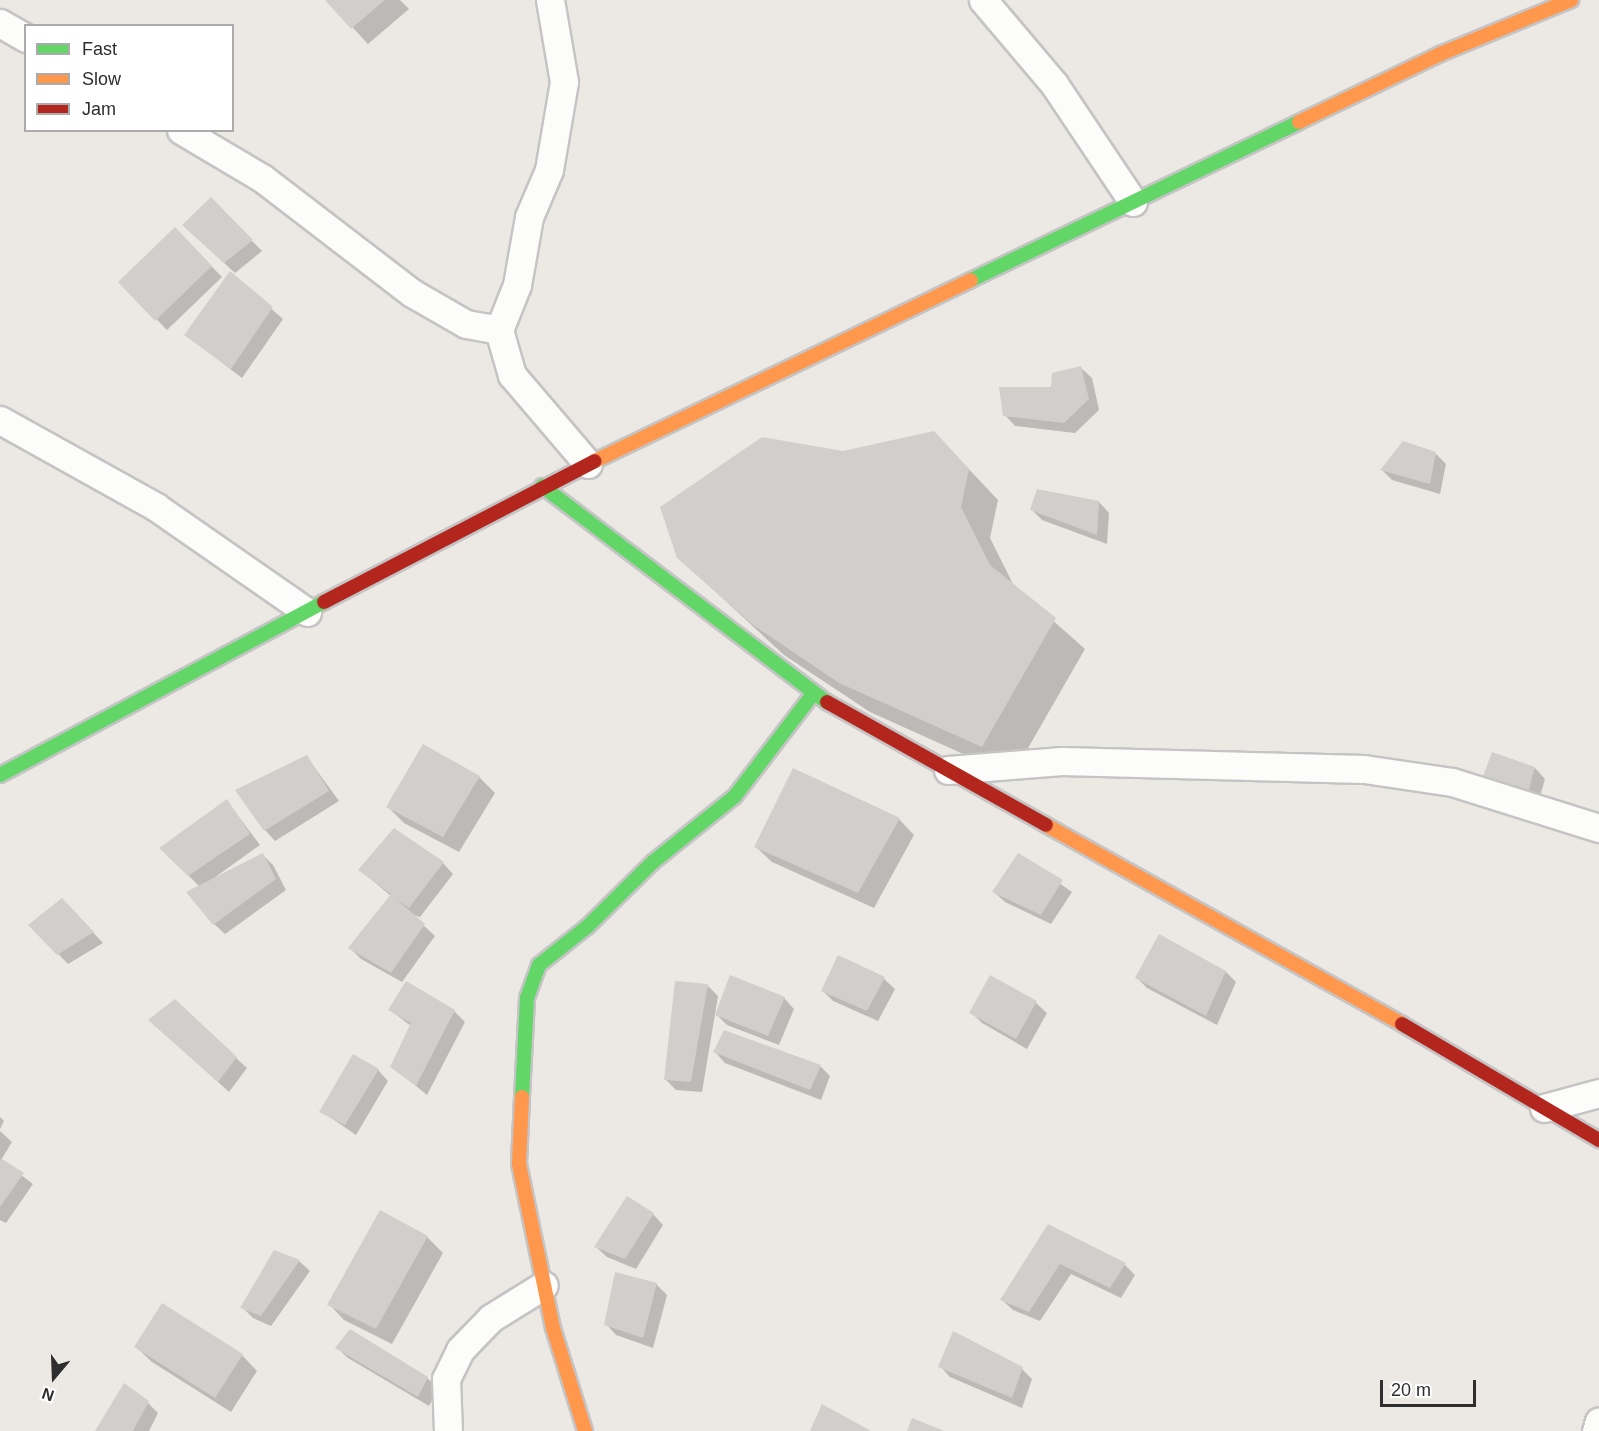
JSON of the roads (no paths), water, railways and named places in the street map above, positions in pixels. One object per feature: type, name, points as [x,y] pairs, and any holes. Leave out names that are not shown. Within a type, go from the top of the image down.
[{"type":"street","points":[[550,0],[564,82],[549,170],[529,217],[517,285],[499,330],[512,375],[588,464]]},
{"type":"street","points":[[983,0],[1054,84],[1133,202]]},
{"type":"street","points":[[0,775],[542,486],[1440,54],[1571,0]]},
{"type":"street","points":[[0,23],[24,37]]},
{"type":"street","points":[[184,132],[262,178],[412,292],[466,324],[499,330]]},
{"type":"street","points":[[0,420],[156,507],[307,612]]},
{"type":"street","points":[[542,486],[813,694],[1599,1140]]},
{"type":"street","points":[[585,1431],[553,1328],[519,1164],[527,998],[540,965],[587,927],[653,862],[735,796],[813,694]]},
{"type":"street","points":[[948,770],[1062,761],[1364,769],[1452,782],[1599,828]]},
{"type":"street","points":[[1544,1108],[1599,1093]]},
{"type":"street","points":[[448,1431],[446,1379],[460,1350],[491,1318],[544,1284]]},
{"type":"street","points":[[1596,1431],[1599,1420]]}]
